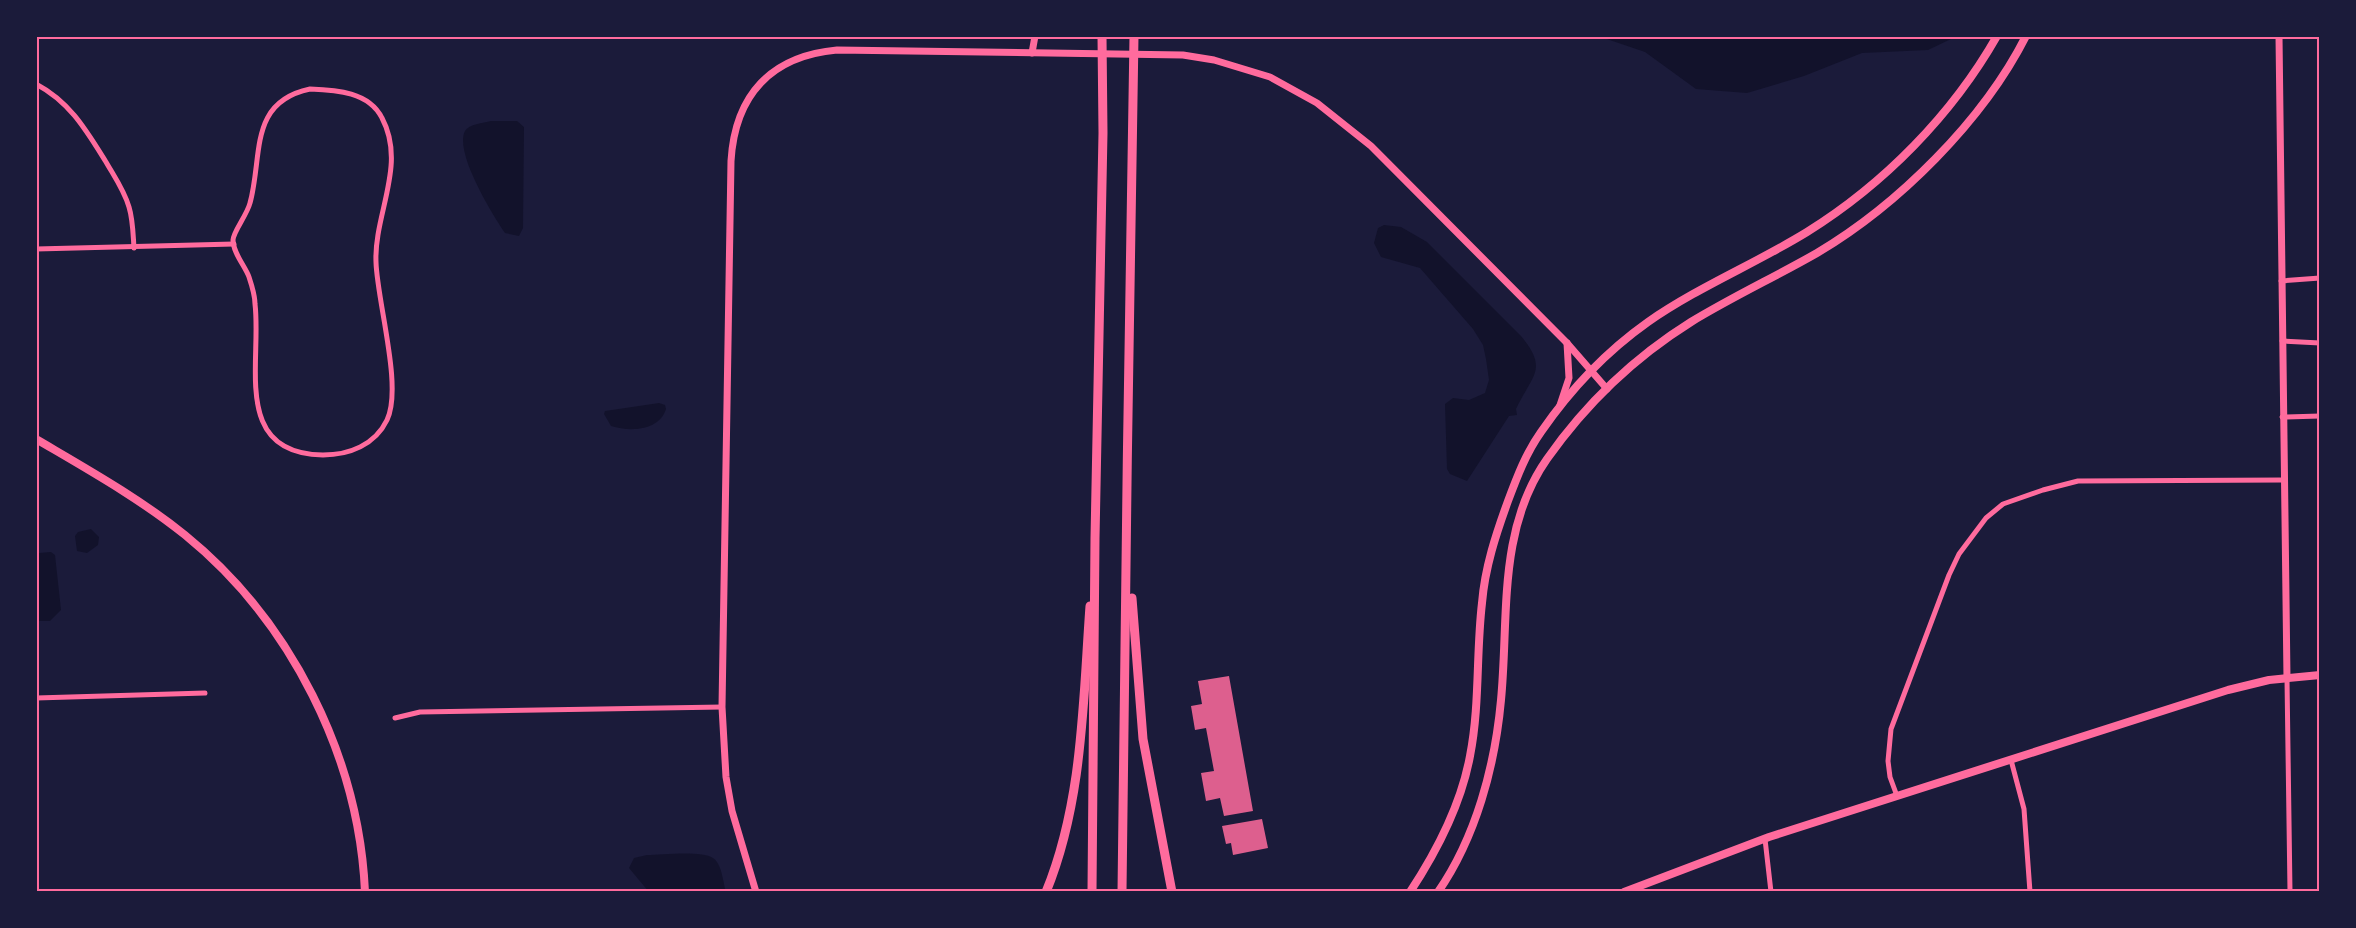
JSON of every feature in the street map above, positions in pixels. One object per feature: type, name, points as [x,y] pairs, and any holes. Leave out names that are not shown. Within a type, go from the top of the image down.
[{"type":"highway","points":[[1122,892],[1134,36]]},
{"type":"highway","points":[[1092,892],[1095,538],[1103,145],[1102,37]]},
{"type":"highway","points":[[1128,533],[1143,739],[1172,892]]},
{"type":"highway","points":[[1046,892],[1073,799],[1095,538]]},
{"type":"main road","points":[[1410,892],[1432,857],[1450,820],[1470,759],[1479,685],[1482,602],[1491,550],[1530,449],[1559,408],[1623,341],[1686,298],[1806,233],[1894,165],[1930,129],[1962,91],[1997,36]]},
{"type":"main road","points":[[1438,892],[1474,820],[1492,763],[1502,698],[1508,574],[1518,522],[1545,462],[1579,418],[1637,360],[1679,329],[1818,252],[1901,191],[1956,135],[1996,86],[2025,36]]},
{"type":"main road","points":[[36,439],[125,492],[187,536],[230,578],[277,636],[313,696],[346,776],[361,844],[365,892]]},
{"type":"main road","points":[[1624,892],[1765,838],[2228,690],[2269,680],[2320,675]]},
{"type":"street","points":[[1032,53],[1035,36]]},
{"type":"street","points":[[2278,36],[2290,892]]},
{"type":"street","points":[[756,892],[732,811],[726,777],[722,707],[731,161],[732,140],[744,104],[767,76],[783,65],[817,52],[837,50],[1155,55],[1206,58],[1244,67],[1270,77],[1317,103],[1371,146],[1567,343],[1607,389]]},
{"type":"street","points":[[36,84],[58,98],[80,120],[118,182],[129,208],[134,248]]},
{"type":"street","points":[[310,89],[327,89],[359,96],[373,105],[382,117],[387,130],[392,156],[376,260],[390,361],[392,398],[388,418],[379,433],[361,447],[323,455],[301,453],[288,449],[263,422],[257,411],[255,396],[256,305],[250,278],[234,244],[233,238],[244,220],[252,198],[262,126],[267,116],[275,108],[298,92],[310,89]]},
{"type":"street","points":[[36,249],[234,244]]},
{"type":"street","points":[[2281,280],[2320,278]]},
{"type":"street","points":[[2282,341],[2320,343]]},
{"type":"street","points":[[1559,408],[1569,378],[1567,343]]},
{"type":"street","points":[[2282,417],[2320,416]]},
{"type":"street","points":[[1897,796],[1890,777],[1888,761],[1891,729],[1949,575],[1959,554],[1986,518],[2004,504],[2078,481],[2283,480]]},
{"type":"street","points":[[36,698],[205,693]]},
{"type":"street","points":[[395,718],[420,712],[722,707]]},
{"type":"street","points":[[2011,760],[2024,809],[2030,892]]},
{"type":"street","points":[[1765,838],[1772,892]]},
{"type":"shaded area","points":[[1598,36],[1953,36],[1928,50],[1862,53],[1804,76],[1747,93],[1696,89],[1645,52]]},
{"type":"shaded area","points":[[491,121],[517,121],[524,127],[523,228],[519,236],[505,233],[499,224],[476,183],[465,153],[463,141],[465,131],[473,125]]},
{"type":"shaded area","points":[[1384,225],[1401,227],[1427,242],[1521,336],[1534,357],[1535,372],[1516,409],[1517,415],[1509,416],[1467,481],[1450,474],[1447,469],[1445,404],[1453,398],[1469,400],[1485,393],[1489,380],[1483,345],[1473,329],[1420,268],[1381,257],[1374,243],[1378,228]]},
{"type":"shaded area","points":[[659,403],[665,405],[666,409],[662,416],[651,426],[643,428],[627,429],[611,426],[604,414],[605,411]]},
{"type":"shaded area","points":[[91,529],[99,537],[98,545],[87,553],[77,551],[75,536],[78,532]]},
{"type":"shaded area","points":[[51,552],[55,555],[61,610],[50,621],[36,621],[36,558],[39,553]]},
{"type":"shaded area","points":[[700,854],[713,858],[720,869],[726,892],[649,892],[629,868],[634,858],[647,855]]},
{"type":"building","points":[[1229,676],[1253,811],[1224,816],[1220,798],[1206,801],[1201,773],[1214,771],[1206,728],[1195,730],[1191,706],[1202,704],[1198,681]]},
{"type":"building","points":[[1262,819],[1268,848],[1233,855],[1231,843],[1226,844],[1222,826]]}]
